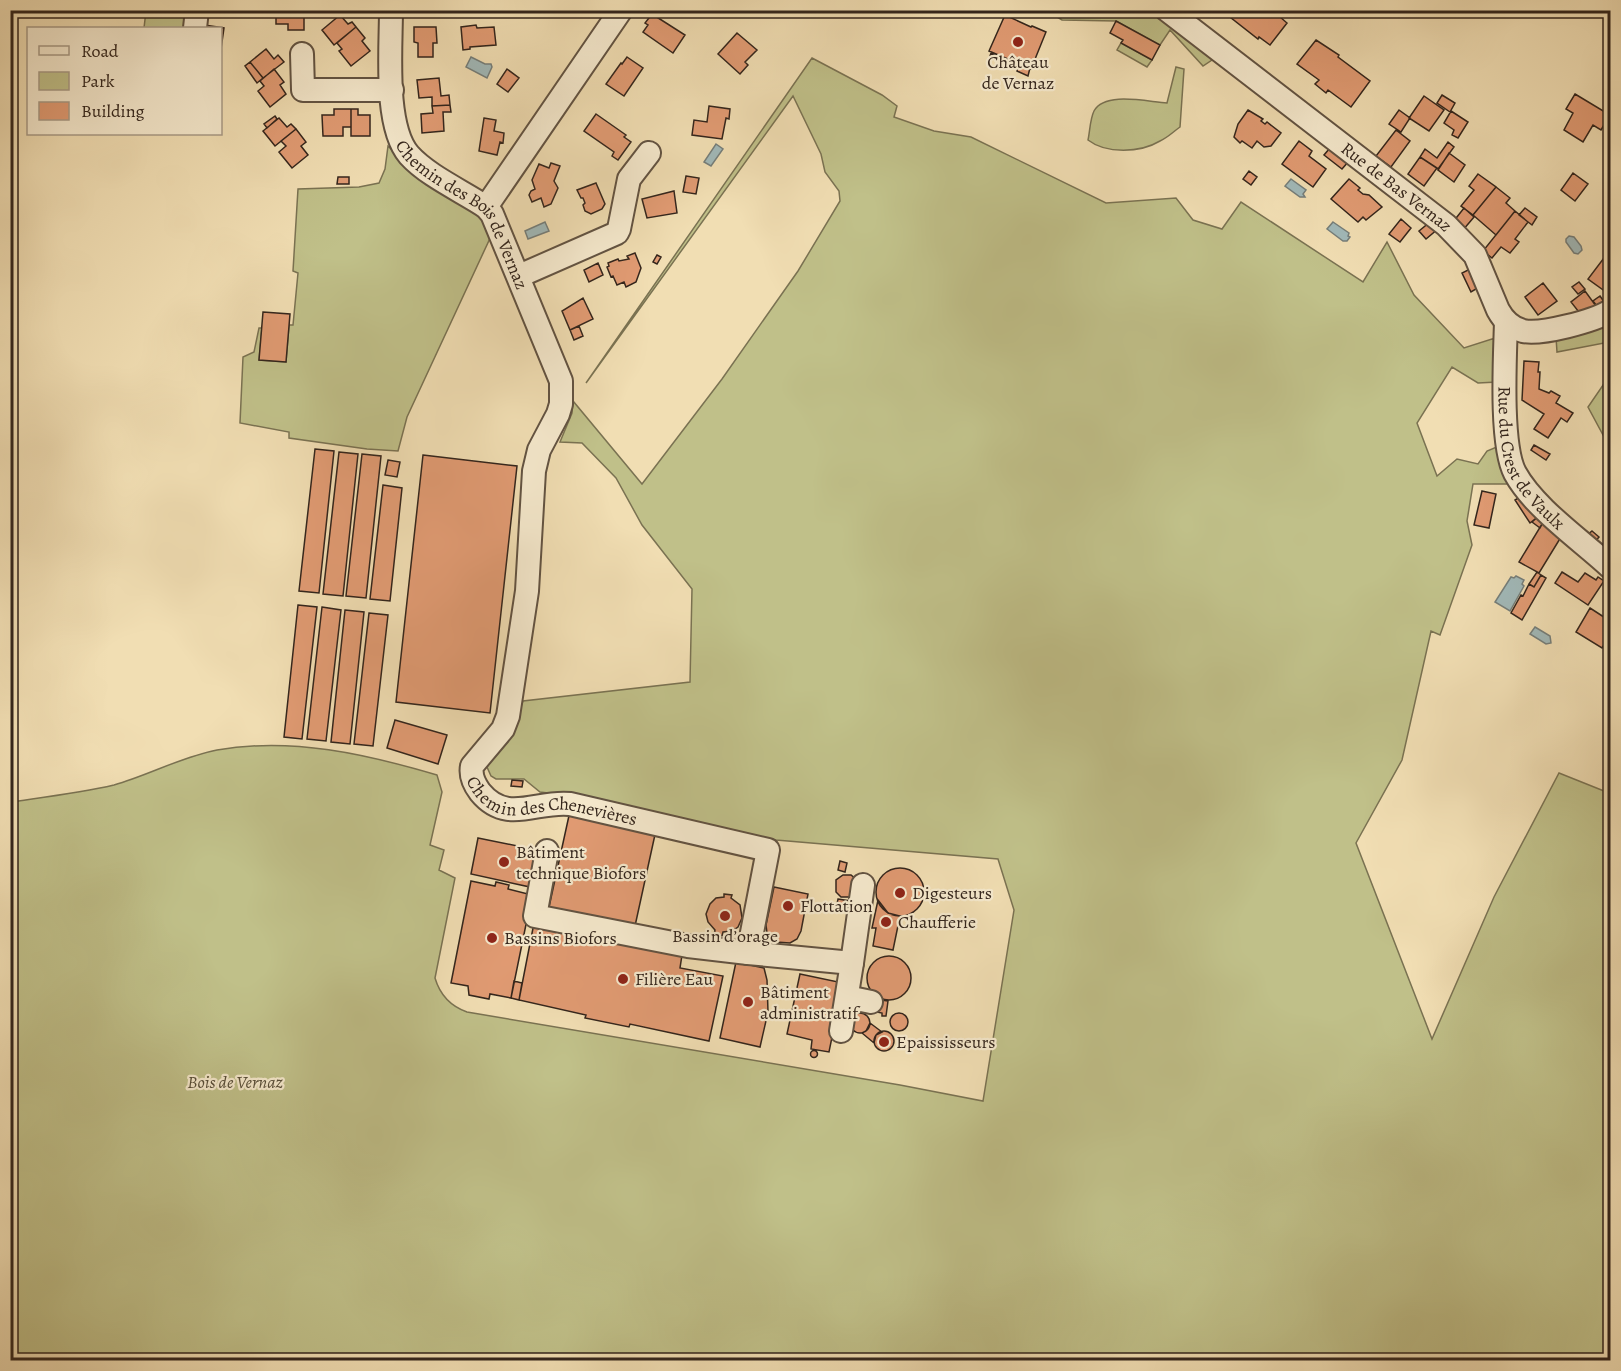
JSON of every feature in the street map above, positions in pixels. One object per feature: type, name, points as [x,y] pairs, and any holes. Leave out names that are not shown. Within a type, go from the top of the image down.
[{"type":"street","points":[[195,27],[197,10]]},
{"type":"street","points":[[486,207],[621,10]]},
{"type":"street","name":"Chemin des Bois de Vernaz","points":[[398,11],[392,90],[396,132],[410,155],[427,169],[486,207],[495,219],[558,370],[562,393],[558,414]]},
{"type":"street","name":"Rue de Bas Vernaz","points":[[1177,14],[1459,237],[1480,263],[1495,303],[1506,322]]},
{"type":"street","points":[[302,54],[303,90],[392,90]]},
{"type":"street","points":[[519,276],[617,233],[629,179],[649,153]]},
{"type":"street","points":[[1506,322],[1524,331],[1539,331],[1589,321],[1611,311]]},
{"type":"street","name":"Rue du Crest de Vaulx","points":[[1506,322],[1506,436],[1515,473],[1545,510],[1611,567]]},
{"type":"street","name":"Chemin des Chenevières","points":[[558,414],[538,450],[534,471],[527,591],[510,709],[503,729],[472,766],[471,774],[474,783],[491,803],[510,810],[526,810],[552,803],[570,804],[768,850],[748,953]]},
{"type":"street","points":[[548,851],[535,915],[688,946],[852,963]]},
{"type":"street","points":[[841,1031],[863,885]]},
{"type":"street","points":[[847,997],[870,1002]]},
{"type":"green space","points":[[146,11],[190,11],[188,27],[144,27]]},
{"type":"green space","points":[[1047,11],[1155,11],[1215,58],[1203,66],[1170,30],[1160,45],[1116,21],[1062,20]]},
{"type":"green space","points":[[1121,43],[1152,60],[1147,67],[1117,50]]},
{"type":"green space","name":"Bois de Vernaz","points":[[812,58],[882,95],[897,106],[894,117],[934,131],[971,137],[1106,203],[1176,198],[1193,220],[1222,229],[1241,202],[1363,282],[1387,242],[1414,295],[1464,348],[1495,338],[1497,382],[1478,383],[1452,367],[1417,423],[1437,476],[1457,459],[1478,464],[1487,451],[1499,446],[1507,484],[1473,484],[1467,521],[1472,545],[1440,635],[1431,631],[1402,760],[1356,843],[1432,1039],[1494,897],[1559,773],[1604,791],[1610,780],[1610,1360],[11,1360],[10,802],[114,785],[204,753],[245,746],[301,747],[356,754],[437,775],[442,792],[430,845],[444,850],[439,870],[455,878],[435,978],[443,995],[456,1007],[467,1012],[983,1101],[1014,910],[998,859],[776,840],[597,799],[540,792],[524,779],[496,779],[491,776],[487,767],[513,728],[523,701],[690,682],[692,589],[642,525],[616,478],[582,443],[560,442],[572,413],[573,401],[642,484],[722,379],[798,271],[840,201],[839,191],[825,172],[821,154],[793,96],[586,383]]},
{"type":"green space","points":[[1176,67],[1184,69],[1180,127],[1152,145],[1133,150],[1104,148],[1088,140],[1094,111],[1107,101],[1128,99],[1167,103]]},
{"type":"green space","points":[[388,146],[401,159],[482,216],[492,234],[407,417],[398,451],[289,438],[289,432],[240,423],[243,357],[254,352],[259,328],[262,328],[259,360],[286,362],[289,325],[293,325],[298,273],[293,271],[298,189],[359,187],[379,183],[385,169]]},
{"type":"green space","points":[[1610,322],[1610,347],[1604,343],[1557,352],[1556,337]]},
{"type":"green space","points":[[1610,375],[1610,448],[1588,407]]},
{"type":"water","points":[[471,57],[485,64],[491,64],[487,78],[466,67]]},
{"type":"water","points":[[716,144],[723,149],[711,166],[704,162]]},
{"type":"water","points":[[1291,179],[1306,190],[1303,194],[1305,197],[1300,197],[1285,186]]},
{"type":"water","points":[[545,222],[549,231],[528,239],[525,231]]},
{"type":"water","points":[[1333,222],[1349,233],[1350,237],[1347,241],[1343,241],[1327,229]]},
{"type":"water","points":[[1569,236],[1574,237],[1581,246],[1582,250],[1578,254],[1574,253],[1566,242]]},
{"type":"water","points":[[1516,576],[1524,580],[1522,584],[1524,586],[1510,611],[1495,602],[1511,577]]},
{"type":"water","points":[[1535,627],[1550,636],[1551,643],[1546,644],[1530,634]]},
{"type":"building","points":[[276,10],[304,12],[304,30],[288,30],[288,24],[276,24]]},
{"type":"building","points":[[698,10],[717,10],[714,15],[708,11],[700,13]]},
{"type":"building","points":[[1221,10],[1272,10],[1287,23],[1270,45],[1259,37],[1258,39]]},
{"type":"building","points":[[652,14],[685,35],[673,53],[643,32],[648,25],[645,23]]},
{"type":"building","points":[[340,15],[348,24],[352,22],[356,27],[334,45],[322,30]]},
{"type":"building","name":"Château de Vernaz","points":[[1005,15],[1046,32],[1031,69],[989,51]]},
{"type":"building","points":[[1116,21],[1160,45],[1152,60],[1121,43],[1123,40],[1110,33]]},
{"type":"building","points":[[476,25],[477,28],[494,27],[496,45],[470,47],[470,49],[463,50],[461,27]]},
{"type":"building","points":[[356,27],[365,38],[362,41],[370,51],[351,66],[339,51],[342,49],[337,43]]},
{"type":"building","points":[[414,27],[436,27],[437,43],[433,43],[433,57],[418,57],[418,43],[414,42]]},
{"type":"building","points":[[737,33],[757,50],[745,62],[748,65],[740,74],[718,54]]},
{"type":"building","points":[[1316,40],[1339,55],[1338,57],[1370,81],[1351,107],[1328,90],[1326,93],[1315,84],[1319,80],[1297,64]]},
{"type":"building","points":[[266,49],[274,59],[278,55],[284,62],[263,78],[250,62]]},
{"type":"building","points":[[991,53],[1030,68],[1028,76],[1017,71],[1018,68],[990,56]]},
{"type":"building","points":[[627,57],[643,68],[624,96],[606,84]]},
{"type":"building","points":[[250,62],[263,78],[257,83],[245,66]]},
{"type":"building","points":[[274,69],[284,82],[280,85],[286,94],[270,107],[258,91],[264,86],[260,81]]},
{"type":"building","points":[[507,69],[519,78],[508,92],[497,84]]},
{"type":"building","points":[[439,78],[441,96],[449,95],[450,105],[432,106],[432,97],[419,98],[417,80]]},
{"type":"building","points":[[1575,94],[1610,115],[1601,130],[1593,125],[1583,142],[1564,130],[1573,113],[1566,109]]},
{"type":"building","points":[[1442,95],[1455,103],[1450,112],[1437,103]]},
{"type":"building","points":[[1424,96],[1444,110],[1429,131],[1409,118]]},
{"type":"building","points":[[450,105],[451,112],[443,112],[444,131],[422,133],[421,114],[433,113],[432,106]]},
{"type":"building","points":[[709,106],[730,109],[722,139],[692,135],[694,120],[707,122]]},
{"type":"building","points":[[334,109],[351,109],[351,127],[343,127],[343,136],[323,136],[322,115],[334,115]]},
{"type":"building","points":[[351,109],[358,109],[358,115],[370,115],[370,136],[351,136]]},
{"type":"building","points":[[1248,110],[1281,133],[1271,146],[1264,147],[1257,141],[1252,148],[1242,141],[1240,143],[1234,137],[1238,124]]},
{"type":"building","points":[[1399,110],[1410,118],[1401,132],[1389,124]]},
{"type":"building","points":[[1451,111],[1468,122],[1458,138],[1452,135],[1454,130],[1444,123]]},
{"type":"building","points":[[596,114],[626,135],[624,137],[631,142],[618,160],[612,156],[614,152],[584,131]]},
{"type":"building","points":[[275,116],[277,119],[267,128],[264,124]]},
{"type":"building","points":[[279,118],[287,127],[291,124],[296,129],[275,146],[263,131]]},
{"type":"building","points":[[484,118],[496,120],[494,131],[504,133],[503,143],[500,142],[497,155],[479,151]]},
{"type":"building","points":[[296,129],[306,142],[301,146],[308,155],[292,168],[279,152],[286,146],[281,141]]},
{"type":"building","points":[[1396,130],[1410,141],[1391,167],[1376,156]]},
{"type":"building","points":[[1299,141],[1312,151],[1309,156],[1326,169],[1313,187],[1282,164]]},
{"type":"building","points":[[1448,142],[1454,147],[1438,169],[1420,157],[1425,149],[1437,158]]},
{"type":"building","points":[[1330,148],[1348,162],[1342,169],[1324,155]]},
{"type":"building","points":[[1449,153],[1465,165],[1454,182],[1438,170]]},
{"type":"building","points":[[1420,157],[1437,168],[1424,186],[1408,174]]},
{"type":"building","points":[[551,163],[560,166],[554,181],[558,188],[551,204],[544,207],[541,198],[532,202],[529,195],[535,189],[532,180],[539,164],[549,168]]},
{"type":"building","points":[[1249,171],[1257,177],[1251,185],[1243,179]]},
{"type":"building","points":[[1573,173],[1588,184],[1575,201],[1561,190]]},
{"type":"building","points":[[1478,174],[1496,187],[1473,215],[1461,206],[1474,190],[1469,186]]},
{"type":"building","points":[[686,176],[699,178],[696,194],[683,192]]},
{"type":"building","points":[[338,177],[349,177],[349,184],[337,184]]},
{"type":"building","points":[[1349,179],[1360,188],[1358,190],[1369,195],[1382,207],[1366,220],[1363,217],[1358,222],[1331,199]]},
{"type":"building","points":[[596,183],[605,204],[602,209],[591,214],[585,211],[583,205],[585,203],[577,190]]},
{"type":"building","points":[[1496,187],[1510,198],[1506,203],[1515,211],[1496,235],[1473,215]]},
{"type":"building","points":[[674,191],[677,213],[647,218],[642,199]]},
{"type":"building","points":[[1464,208],[1474,217],[1463,230],[1453,222]]},
{"type":"building","points":[[1525,208],[1537,217],[1532,225],[1519,215]]},
{"type":"building","points":[[1515,211],[1528,222],[1515,239],[1519,242],[1510,253],[1501,247],[1492,258],[1483,251]]},
{"type":"building","points":[[1401,219],[1411,228],[1400,242],[1389,234]]},
{"type":"building","points":[[1430,222],[1439,228],[1426,239],[1419,231]]},
{"type":"building","points":[[1610,250],[1610,286],[1606,292],[1588,279]]},
{"type":"building","points":[[635,253],[641,268],[636,282],[626,287],[624,282],[617,285],[613,276],[611,277],[607,267],[608,263],[618,259],[619,261],[629,259],[627,256]]},
{"type":"building","points":[[657,255],[661,257],[657,264],[653,262]]},
{"type":"building","points":[[598,263],[603,275],[589,282],[584,270]]},
{"type":"building","points":[[1472,268],[1481,286],[1471,292],[1462,273]]},
{"type":"building","points":[[1579,282],[1585,289],[1578,294],[1572,287]]},
{"type":"building","points":[[1543,283],[1557,301],[1538,315],[1525,297]]},
{"type":"building","points":[[1585,291],[1596,306],[1582,316],[1571,302]]},
{"type":"building","points":[[1600,296],[1607,306],[1600,310],[1593,301]]},
{"type":"building","points":[[583,298],[593,319],[570,330],[562,311]]},
{"type":"building","points":[[263,312],[290,314],[286,362],[259,360]]},
{"type":"building","points":[[579,326],[583,336],[574,340],[570,330]]},
{"type":"building","points":[[1524,361],[1539,362],[1539,389],[1549,393],[1551,391],[1560,396],[1556,403],[1573,413],[1567,422],[1561,418],[1548,438],[1534,429],[1544,414],[1522,400]]},
{"type":"building","points":[[1534,445],[1550,454],[1546,460],[1531,450]]},
{"type":"building","points":[[315,449],[334,451],[319,593],[299,591]]},
{"type":"building","points":[[339,452],[358,454],[343,596],[323,594]]},
{"type":"building","points":[[362,454],[381,456],[366,598],[346,596]]},
{"type":"building","points":[[423,455],[517,466],[490,713],[396,702]]},
{"type":"building","points":[[388,460],[400,462],[397,477],[385,475]]},
{"type":"building","points":[[383,485],[402,488],[390,601],[370,599]]},
{"type":"building","points":[[1482,491],[1496,494],[1489,528],[1474,525]]},
{"type":"building","points":[[1520,497],[1540,515],[1530,523],[1515,500]]},
{"type":"building","points":[[1540,515],[1545,519],[1540,528],[1532,522]]},
{"type":"building","points":[[1545,519],[1561,537],[1539,573],[1519,562]]},
{"type":"building","points":[[1592,531],[1599,537],[1594,543],[1586,536]]},
{"type":"building","points":[[1537,572],[1541,575],[1534,587],[1529,584]]},
{"type":"building","points":[[1562,572],[1578,582],[1585,573],[1596,580],[1598,577],[1604,581],[1588,605],[1555,583]]},
{"type":"building","points":[[1541,575],[1546,578],[1522,620],[1511,613],[1529,584],[1534,587]]},
{"type":"building","points":[[298,605],[317,607],[302,739],[284,737]]},
{"type":"building","points":[[322,607],[341,610],[326,741],[307,739]]},
{"type":"building","points":[[1590,608],[1610,621],[1610,635],[1602,648],[1576,632]]},
{"type":"building","points":[[345,610],[364,612],[350,744],[331,742]]},
{"type":"building","points":[[369,613],[388,615],[373,746],[354,744]]},
{"type":"building","points":[[395,720],[447,735],[438,764],[387,748]]},
{"type":"building","points":[[512,780],[523,781],[522,787],[511,786]]},
{"type":"building","points":[[570,811],[656,830],[635,926],[549,907]]},
{"type":"building","name":"Bâtiment technique Biofors","points":[[478,838],[537,850],[530,887],[471,874]]},
{"type":"building","points":[[840,861],[847,863],[845,872],[838,870]]},
{"type":"building","name":"Digesteurs","points":[[895,868],[905,868],[917,875],[924,887],[924,897],[917,909],[905,916],[895,916],[880,905],[876,897],[876,887],[887,872]]},
{"type":"building","points":[[843,875],[851,875],[857,880],[853,897],[841,897],[836,892],[836,880]]},
{"type":"building","name":"Bassins Biofors","points":[[471,881],[495,886],[496,882],[509,885],[508,889],[532,895],[511,998],[490,994],[489,999],[469,995],[468,986],[451,983]]},
{"type":"building","name":"Flottation","points":[[774,887],[808,894],[801,931],[797,939],[790,943],[776,942],[767,933],[766,925]]},
{"type":"building","name":"Bassin d’orage","points":[[724,894],[732,895],[731,898],[740,905],[742,918],[738,927],[732,931],[723,932],[722,936],[714,935],[715,930],[708,922],[706,914],[710,904],[716,898],[724,897]]},
{"type":"building","points":[[838,899],[850,901],[850,906],[837,904]]},
{"type":"building","name":"Chaufferie","points":[[878,900],[888,913],[900,916],[893,950],[873,946],[876,928],[872,928]]},
{"type":"building","name":"Filière Eau","points":[[534,923],[682,955],[680,968],[723,976],[709,1041],[630,1024],[629,1027],[585,1018],[586,1015],[519,1000]]},
{"type":"building","points":[[889,956],[898,957],[905,962],[910,969],[910,987],[905,994],[898,999],[889,1000],[880,999],[873,994],[868,987],[867,978],[868,969],[873,962],[880,957]]},
{"type":"building","name":"Bâtiment administratif","points":[[736,962],[764,968],[767,980],[768,1012],[760,1047],[720,1038]]},
{"type":"building","points":[[800,974],[843,983],[829,1052],[811,1049],[812,1040],[787,1034]]},
{"type":"building","points":[[514,981],[522,983],[519,1000],[511,998]]},
{"type":"building","points":[[881,1000],[888,1001],[886,1016],[872,1011]]},
{"type":"building","points":[[860,1013],[867,1016],[870,1023],[867,1030],[860,1033],[853,1030],[850,1023],[853,1016]]},
{"type":"building","points":[[899,1013],[905,1016],[908,1022],[905,1028],[899,1031],[893,1028],[890,1022],[893,1016]]},
{"type":"building","points":[[870,1023],[882,1032],[876,1035],[874,1043],[862,1033],[866,1031]]},
{"type":"building","name":"Epaississeurs","points":[[884,1031],[891,1034],[894,1041],[891,1048],[884,1051],[877,1048],[874,1041],[877,1034]]},
{"type":"building","points":[[814,1050],[818,1054],[814,1058],[810,1054]]},
{"type":"place","name":"Château de Vernaz","points":[[1018,42]]},
{"type":"place","name":"Bâtiment technique Biofors","points":[[504,862]]},
{"type":"place","name":"Digesteurs","points":[[900,893]]},
{"type":"place","name":"Flottation","points":[[788,906]]},
{"type":"place","name":"Bassin d’orage","points":[[725,916]]},
{"type":"place","name":"Chaufferie","points":[[886,922]]},
{"type":"place","name":"Bassins Biofors","points":[[492,938]]},
{"type":"place","name":"Filière Eau","points":[[623,979]]},
{"type":"place","name":"Bâtiment administratif","points":[[748,1002]]},
{"type":"place","name":"Epaississeurs","points":[[884,1042]]}]
